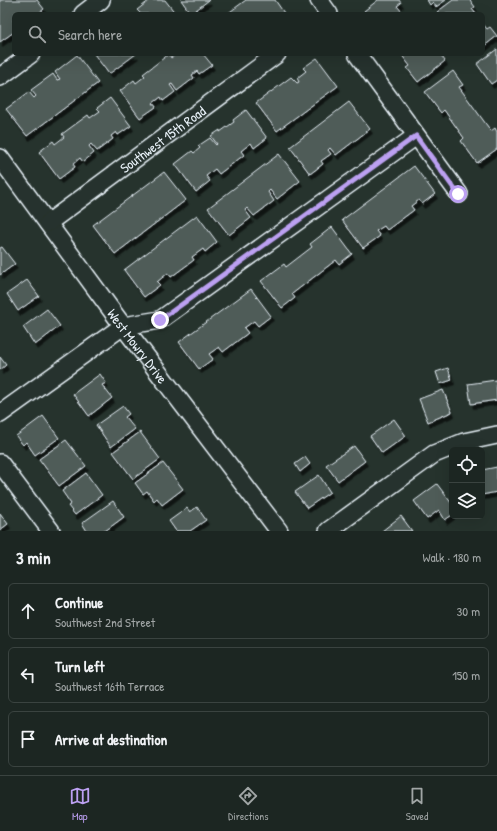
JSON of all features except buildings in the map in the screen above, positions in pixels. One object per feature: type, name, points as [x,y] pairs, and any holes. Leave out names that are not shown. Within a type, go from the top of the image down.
[{"type":"street","points":[[86,12],[101,0]]},
{"type":"street","points":[[319,0],[328,12]]},
{"type":"street","points":[[0,77],[27,56]]},
{"type":"street","name":"Southwest 15th Road","points":[[48,223],[274,56]]},
{"type":"street","points":[[359,56],[458,194]]},
{"type":"street","points":[[0,414],[123,326],[160,320],[416,136]]},
{"type":"street","name":"West Mowry Drive","points":[[0,158],[123,326],[279,531]]},
{"type":"street","points":[[328,531],[407,472],[434,454],[464,442],[497,435]]},
{"type":"street","points":[[0,463],[51,531]]},
{"type":"route","points":[[160,320],[416,136],[458,194]]}]
